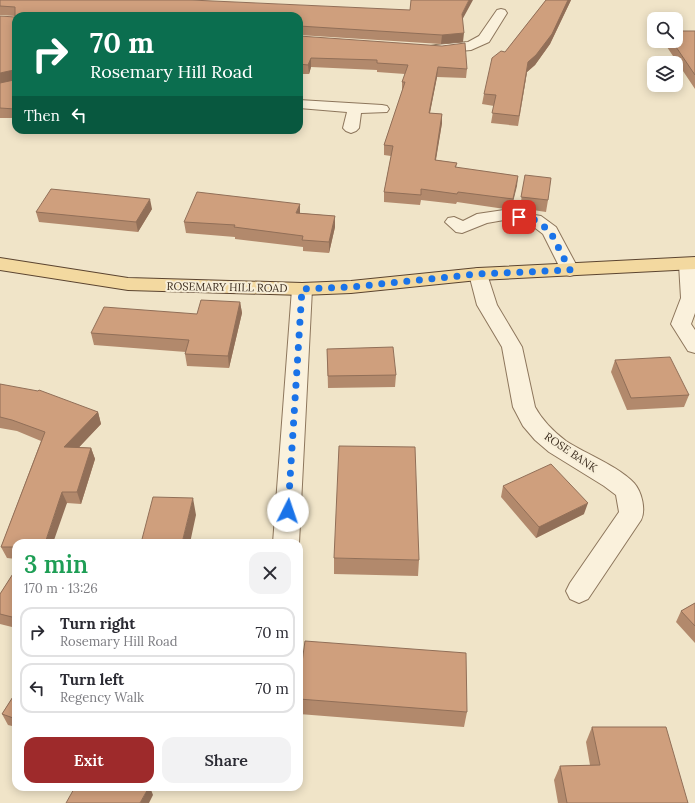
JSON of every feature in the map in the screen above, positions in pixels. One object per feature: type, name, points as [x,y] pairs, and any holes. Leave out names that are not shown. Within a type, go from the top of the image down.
[{"type":"main road","name":"ROSEMARY HILL ROAD","points":[[0,264],[128,284],[302,289],[351,287],[478,274],[692,263]]},
{"type":"street","points":[[426,49],[441,50],[471,46],[484,39],[495,12],[516,13]]},
{"type":"street","points":[[303,104],[382,109]]},
{"type":"street","points":[[351,128],[355,108]]},
{"type":"street","points":[[454,222],[462,228],[483,218],[504,215],[535,220],[550,231],[570,270]]},
{"type":"street","points":[[692,263],[691,298],[681,324],[695,346]]},
{"type":"street","name":"ROSE BANK","points":[[478,274],[487,305],[512,347],[524,407],[531,420],[543,434],[557,446],[612,479],[626,490],[630,502],[632,513],[579,591]]},
{"type":"street","points":[[286,539],[302,289]]},
{"type":"building","points":[[0,0],[191,0],[410,10],[411,0],[469,0],[462,14],[464,33],[442,35],[303,26],[303,12],[15,12],[15,7],[0,6]]},
{"type":"building","points":[[546,0],[568,0],[552,34],[536,55],[528,62],[519,116],[492,113],[496,95],[484,94],[492,58],[501,51],[505,52]]},
{"type":"building","points":[[0,16],[12,17],[12,70],[0,73]]},
{"type":"building","points":[[683,31],[695,31],[695,75],[677,48],[683,48]]},
{"type":"building","points":[[303,36],[442,46],[465,43],[467,69],[438,67],[429,113],[442,114],[435,160],[457,163],[455,167],[518,176],[513,199],[421,189],[421,195],[384,192],[393,146],[384,145],[405,82],[402,82],[408,65],[377,63],[377,60],[311,58],[308,65],[303,64]]},
{"type":"building","points":[[12,80],[12,109],[0,108],[0,83]]},
{"type":"building","points":[[525,175],[551,178],[548,200],[521,197]]},
{"type":"building","points":[[51,189],[150,199],[136,222],[36,212]]},
{"type":"building","points":[[197,192],[300,204],[296,213],[335,216],[329,242],[302,240],[303,236],[234,227],[235,225],[184,222]]},
{"type":"building","points":[[201,300],[240,302],[228,356],[185,354],[189,340],[91,333],[104,307],[197,314]]},
{"type":"building","points":[[393,347],[396,375],[328,376],[327,349]]},
{"type":"building","points":[[670,357],[689,395],[631,398],[615,360]]},
{"type":"building","points":[[0,384],[39,390],[98,412],[64,447],[91,448],[77,492],[62,492],[46,539],[12,539],[12,547],[1,547],[45,432],[0,417]]},
{"type":"building","points":[[339,446],[415,447],[419,560],[334,558]]},
{"type":"building","points":[[551,464],[588,503],[539,527],[503,486]]},
{"type":"building","points":[[153,497],[193,498],[183,539],[142,539]]},
{"type":"building","points":[[12,575],[12,617],[0,614],[0,594]]},
{"type":"building","points":[[695,603],[695,626],[681,611]]},
{"type":"building","points":[[305,641],[466,653],[467,712],[303,699],[303,655]]},
{"type":"building","points":[[12,698],[12,718],[2,714]]},
{"type":"building","points":[[592,727],[666,727],[688,803],[567,803],[560,766],[600,765]]},
{"type":"building","points":[[73,791],[147,791],[140,803],[66,803]]},
{"type":"route","points":[[288,511],[302,289],[351,287],[478,274],[570,270],[550,231],[535,220],[519,217]]}]
